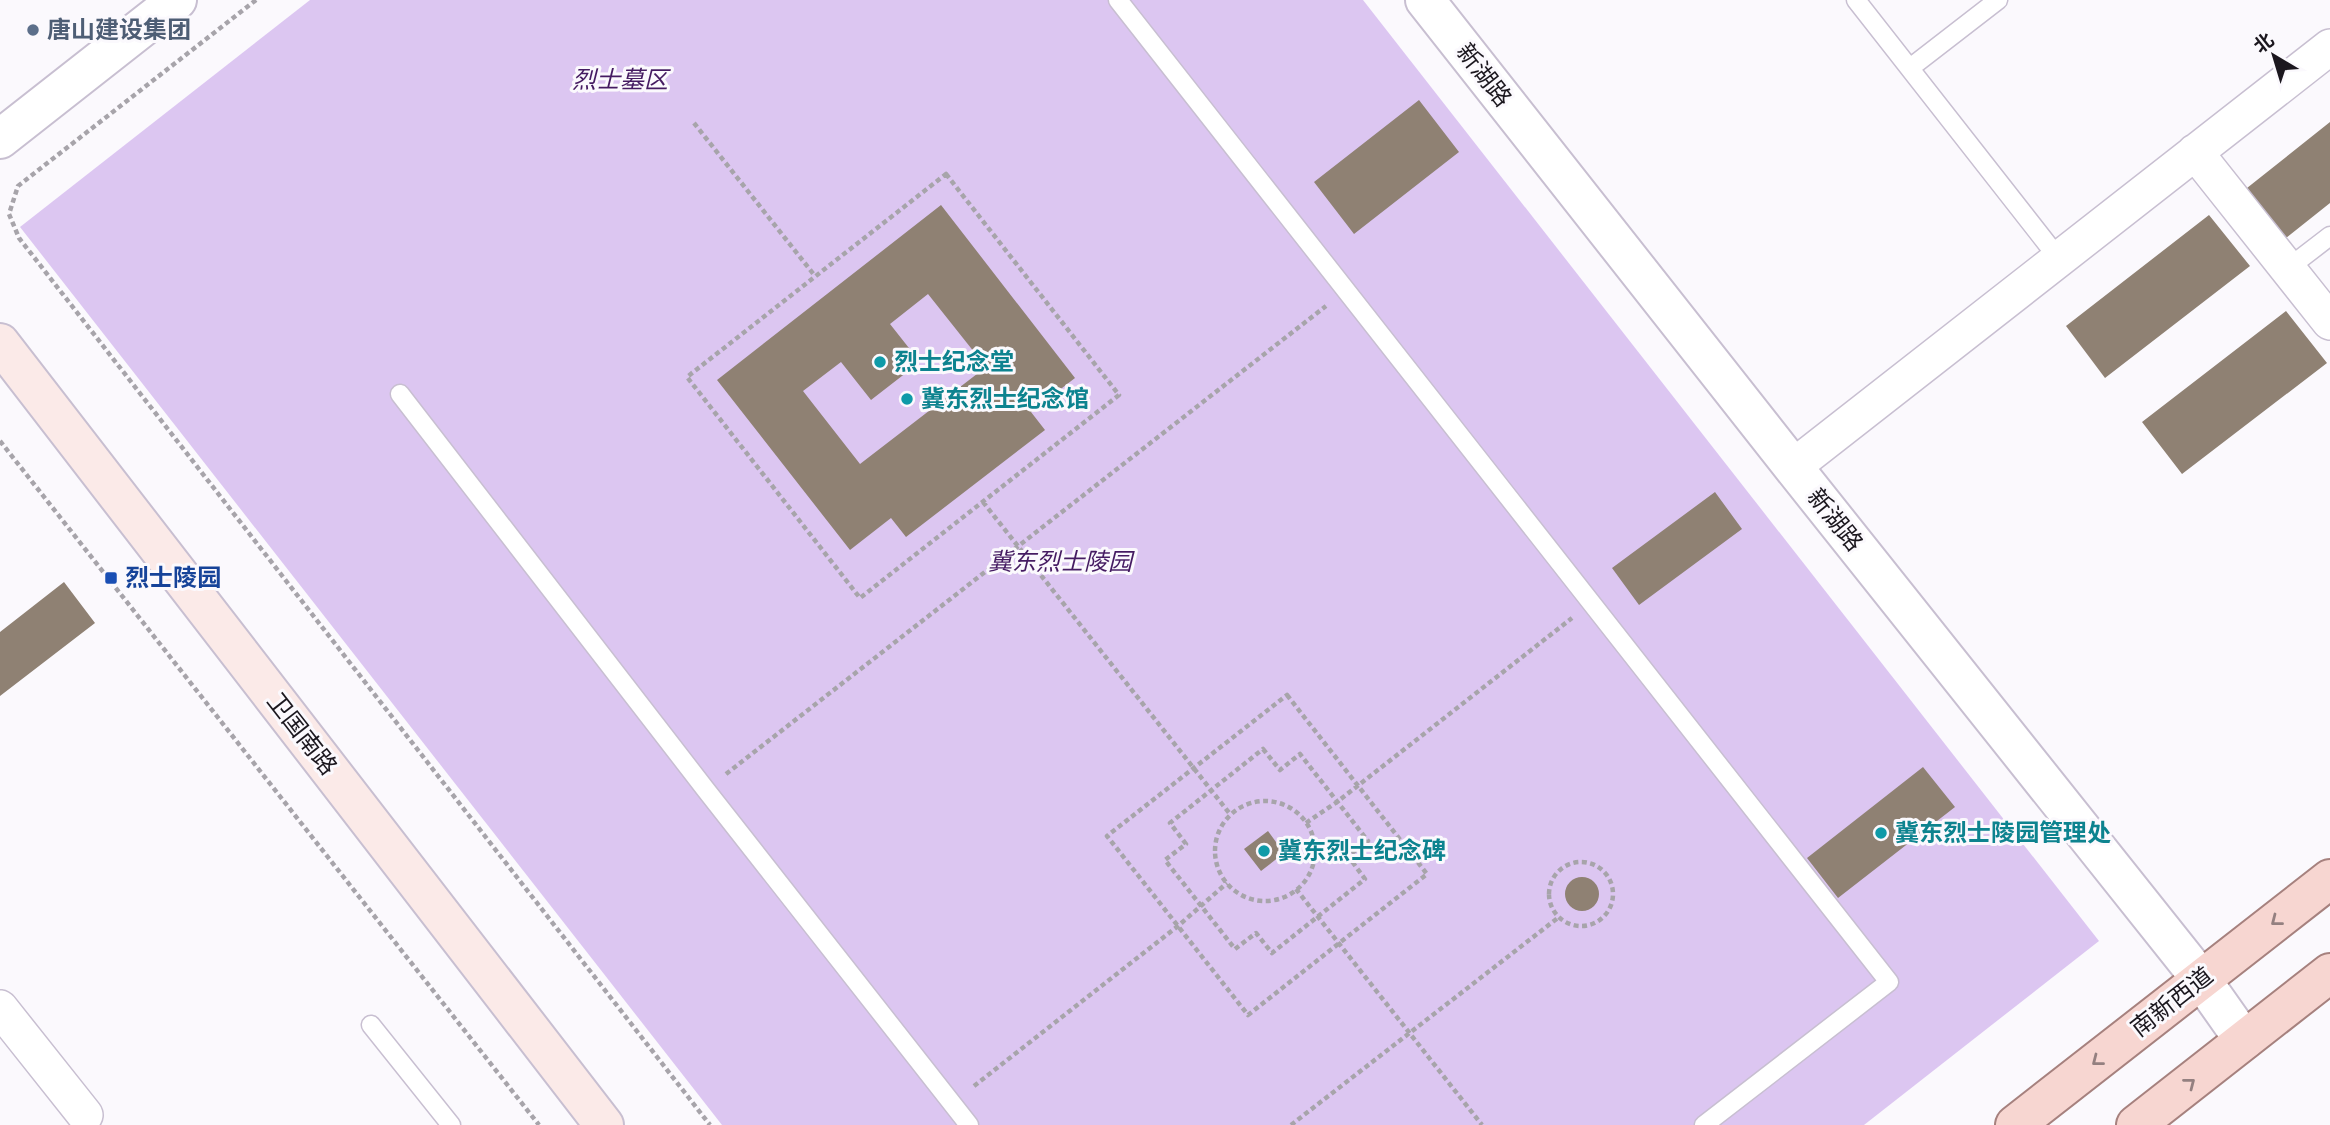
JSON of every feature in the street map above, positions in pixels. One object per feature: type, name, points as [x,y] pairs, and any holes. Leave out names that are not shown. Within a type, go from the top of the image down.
[{"type":"main road","name":"卫国南路","points":[[0,343],[604,1125]]},
{"type":"main road","name":"南新西道","points":[[2015,1125],[2330,879]]},
{"type":"main road","points":[[2136,1125],[2330,973]]},
{"type":"street","points":[[0,139],[177,0]]},
{"type":"street","name":"新湖路","points":[[1425,0],[2202,979],[2244,1040]]},
{"type":"street","points":[[1793,467],[2330,47]]},
{"type":"street","points":[[2195,152],[2330,323]]},
{"type":"street","points":[[0,1008],[85,1115]]},
{"type":"lane","points":[[1118,0],[1889,982],[1704,1125]]},
{"type":"lane","points":[[1856,0],[2059,258]]},
{"type":"lane","points":[[1910,68],[1998,0]]},
{"type":"lane","points":[[2287,269],[2330,236]]},
{"type":"lane","points":[[400,394],[969,1125]]},
{"type":"lane","points":[[371,1025],[451,1125]]},
{"type":"path","points":[[256,0],[18,187],[9,214],[19,238],[709,1125]]},
{"type":"path","points":[[694,123],[816,276]]},
{"type":"path","points":[[946,174],[1119,395],[860,598],[687,377],[816,276],[946,174]]},
{"type":"path","points":[[706,790],[1346,290]]},
{"type":"path","points":[[0,441],[539,1125]]},
{"type":"path","points":[[983,502],[1230,814]]},
{"type":"path","points":[[1306,823],[1337,802],[1592,603]]},
{"type":"path","points":[[1287,695],[1427,874],[1248,1015],[1107,836],[1194,768],[1287,695]]},
{"type":"path","points":[[1263,749],[1280,770],[1300,754],[1368,841],[1348,856],[1365,879],[1272,953],[1256,933],[1235,949],[1165,860],[1186,844],[1170,822],[1211,790],[1263,749]]},
{"type":"path","points":[[1262,800],[1279,802],[1295,810],[1306,823],[1313,836],[1315,851],[1312,865],[1296,890],[1283,898],[1268,901],[1238,894],[1218,870],[1214,856],[1215,840],[1230,814],[1245,805],[1262,800]]},
{"type":"path","points":[[1580,862],[1600,867],[1612,883],[1613,904],[1608,913],[1600,920],[1579,927],[1559,918],[1552,909],[1549,898],[1550,887],[1560,869],[1580,862]]},
{"type":"path","points":[[952,1103],[1178,926],[1227,883]]},
{"type":"path","points":[[1296,890],[1482,1125]]},
{"type":"path","points":[[1291,1125],[1559,918]]},
{"type":"green space","name":"冀东烈士陵园","points":[[310,0],[1363,0],[2099,941],[1864,1125],[722,1125],[20,227]]},
{"type":"building","points":[[1419,100],[1459,152],[1354,234],[1314,182]]},
{"type":"building","points":[[2330,122],[2330,203],[2286,238],[2247,188]]},
{"type":"building","points":[[941,205],[1075,378],[1031,412],[1045,430],[906,537],[891,518],[850,550],[717,380]],"holes":[[[928,294],[986,367],[860,464],[803,391],[841,362],[871,400],[920,362],[890,324]]]},
{"type":"building","points":[[2209,215],[2250,266],[2105,378],[2066,326]]},
{"type":"building","points":[[2286,311],[2327,363],[2182,474],[2142,422]]},
{"type":"building","points":[[1715,492],[1742,529],[1639,605],[1612,568]]},
{"type":"building","points":[[64,582],[95,623],[0,696],[0,632]]},
{"type":"building","name":"冀东烈士陵园管理处","points":[[1923,767],[1955,807],[1838,898],[1807,858]]},
{"type":"building","name":"冀东烈士纪念碑","points":[[1268,831],[1284,853],[1261,871],[1244,849]]},
{"type":"building","points":[[1582,877],[1594,882],[1599,894],[1594,906],[1582,911],[1570,906],[1565,894],[1570,882]]},
{"type":"place","name":"唐山建设集团","points":[[33,30]]},
{"type":"place","name":"烈士纪念堂","points":[[880,362]]},
{"type":"place","name":"冀东烈士纪念馆","points":[[907,399]]},
{"type":"place","name":"烈士陵园","points":[[111,578]]},
{"type":"place","name":"冀东烈士陵园管理处","points":[[1881,833]]},
{"type":"place","name":"冀东烈士纪念碑","points":[[1264,851]]},
{"type":"park label","name":"烈士墓区","points":[[620,80]]}]
